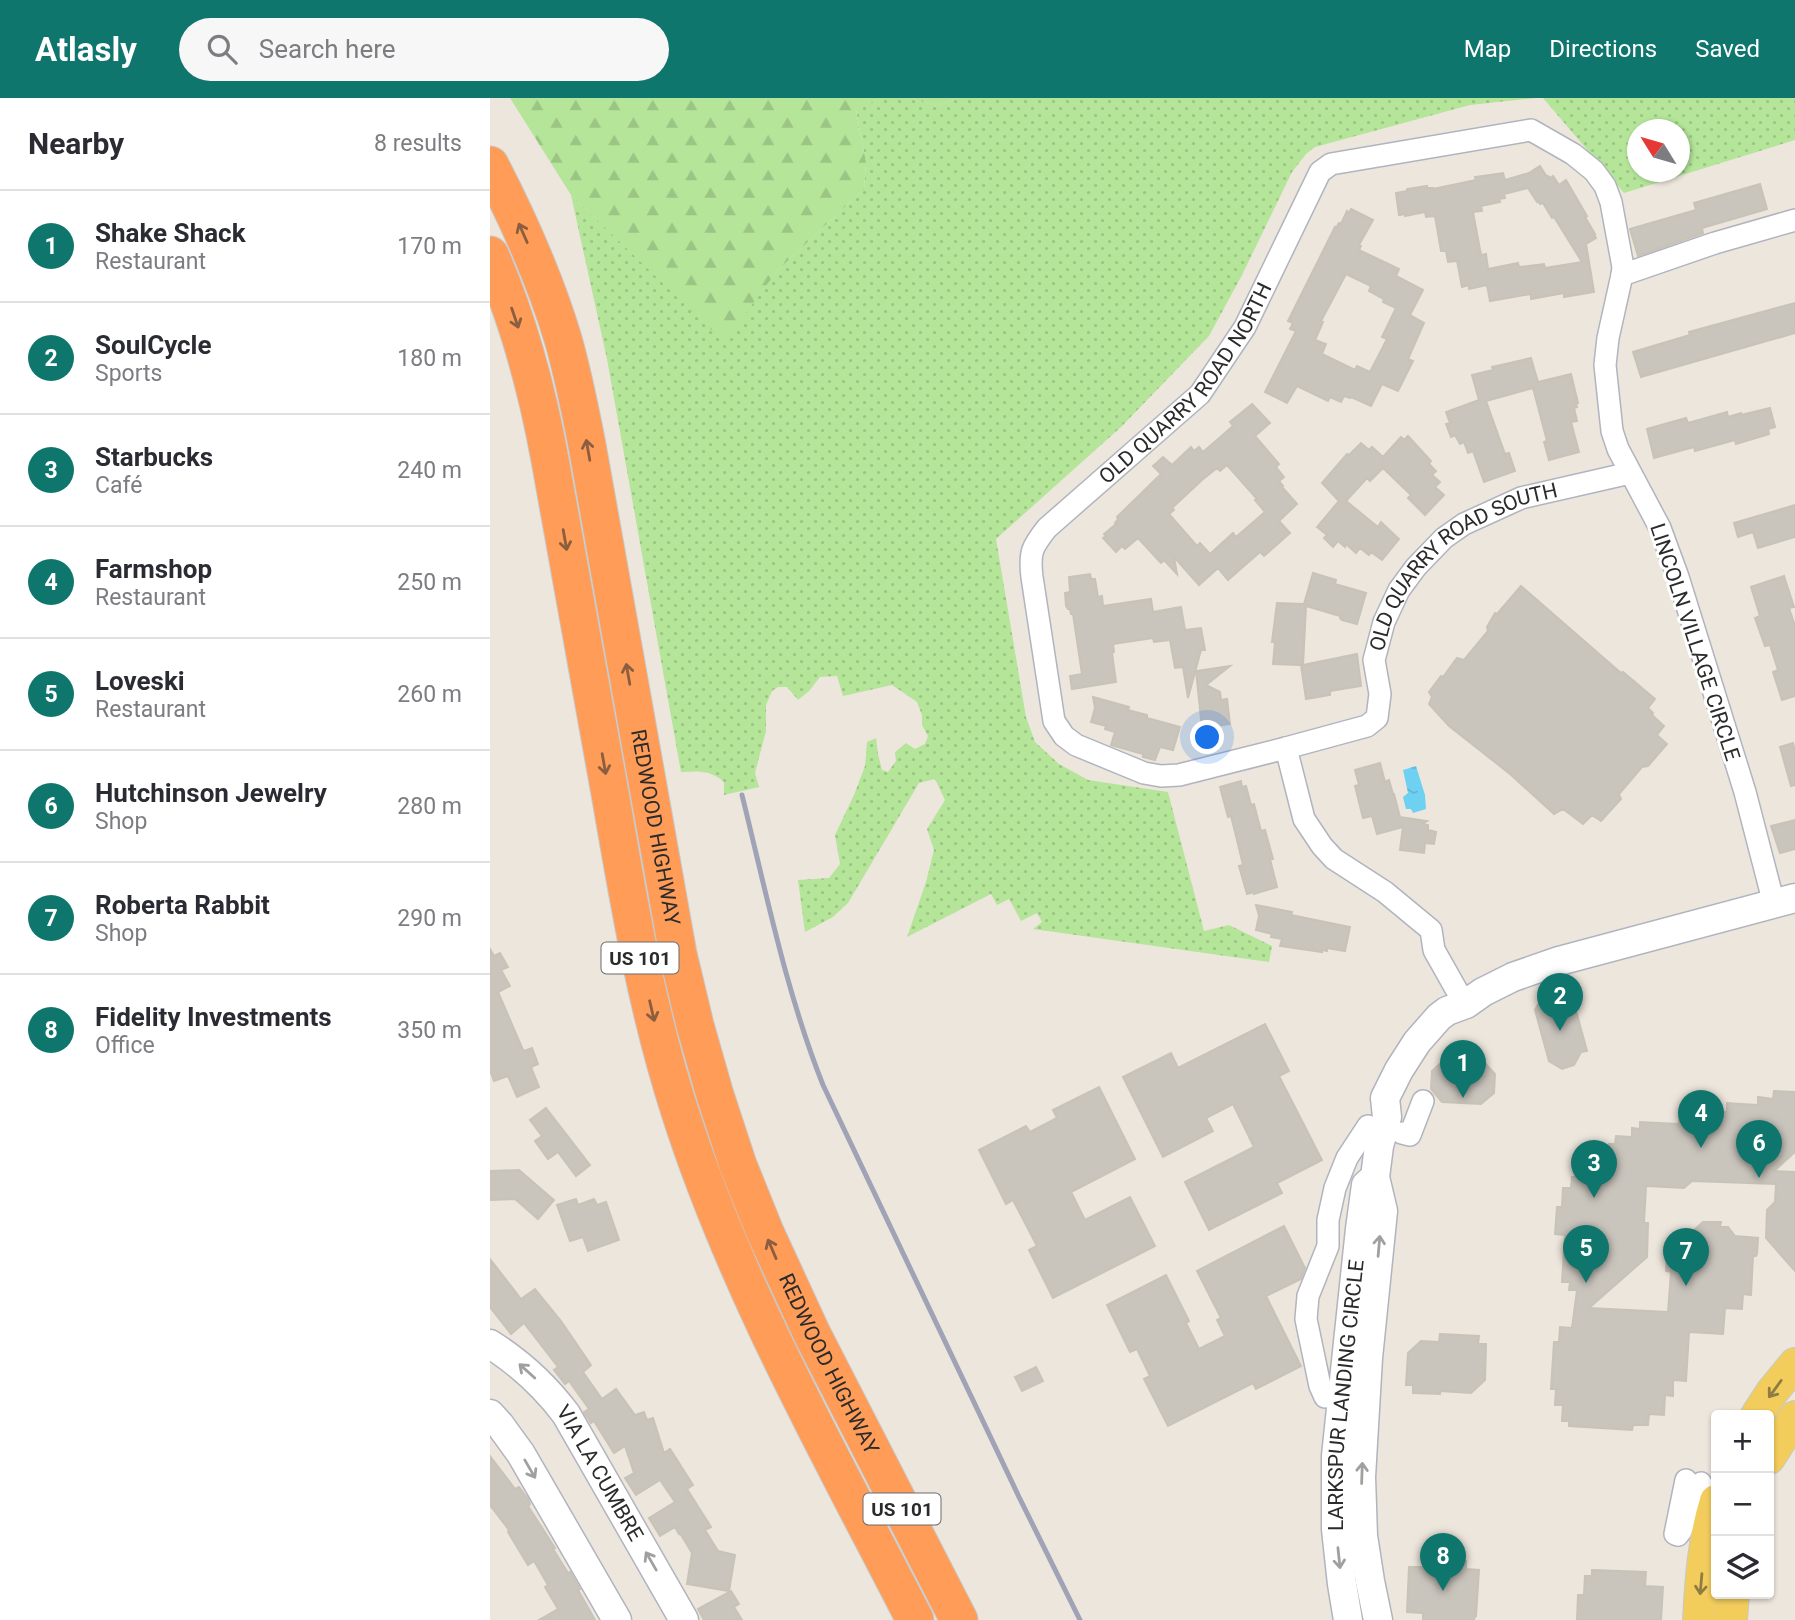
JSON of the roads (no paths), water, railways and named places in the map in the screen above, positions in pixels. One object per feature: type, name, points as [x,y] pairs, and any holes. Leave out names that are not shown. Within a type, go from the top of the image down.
[{"type":"highway","name":"REDWOOD HIGHWAY","points":[[490,165],[537,265],[572,373],[678,954],[705,1061],[738,1165],[795,1300],[959,1620]]},
{"type":"highway","name":"REDWOOD HIGHWAY","points":[[490,255],[515,317],[536,387],[634,932],[659,1040],[679,1110],[716,1216],[750,1296],[915,1620]]},
{"type":"highway","points":[[845,1399],[976,1620]]},
{"type":"main road","name":"LARKSPUR LANDING CIRCLE","points":[[1377,1617],[1366,1558],[1361,1495],[1368,1358],[1382,1211],[1375,1177],[1379,1146],[1386,1125],[1402,1104],[1422,1066],[1452,1029],[1466,1004],[1483,992],[1542,966],[1784,901]]},
{"type":"main road","name":"LARKSPUR LANDING CIRCLE","points":[[1348,1618],[1336,1529],[1335,1477],[1360,1229],[1366,1185],[1375,1177]]},
{"type":"main road","name":"VIA LA CUMBRE","points":[[490,1344],[516,1361],[535,1378],[566,1414],[684,1620]]},
{"type":"main road","points":[[1760,1410],[1795,1364]]},
{"type":"main road","points":[[490,1414],[521,1454],[617,1620]]},
{"type":"main road","points":[[1774,1450],[1795,1416]]},
{"type":"main road","points":[[1699,1620],[1709,1528],[1701,1488]]},
{"type":"main road","points":[[1348,1618],[1377,1617]]},
{"type":"street","name":"OLD QUARRY ROAD NORTH","points":[[1286,748],[1179,775],[1161,776],[1144,773],[1076,745],[1064,736],[1054,721],[1032,577],[1030,558],[1035,543],[1047,528],[1200,394],[1245,327],[1320,172],[1331,164],[1531,130],[1573,154],[1594,171],[1605,186],[1611,202],[1623,267],[1622,275]]},
{"type":"street","points":[[1622,275],[1715,243],[1795,220]]},
{"type":"street","name":"LINCOLN VILLAGE CIRCLE","points":[[1622,275],[1605,365],[1612,431],[1618,449],[1660,528],[1678,577],[1745,792],[1784,901]]},
{"type":"street","name":"OLD QUARRY ROAD SOUTH","points":[[1286,748],[1367,726],[1377,718],[1380,694],[1374,660],[1384,622],[1399,590],[1416,567],[1444,538],[1464,524],[1521,498],[1630,473]]},
{"type":"street","points":[[1286,748],[1304,819],[1322,846],[1334,859],[1385,892],[1431,930],[1434,950],[1466,1004]]},
{"type":"street","points":[[1325,1397],[1320,1386],[1306,1320],[1308,1296],[1328,1246],[1328,1220],[1335,1188],[1347,1158],[1386,1125],[1410,1135],[1423,1101]]},
{"type":"water","points":[[1416,766],[1425,795],[1426,809],[1413,813],[1411,809],[1406,809],[1403,797],[1408,793],[1403,770]]},
{"type":"railway","points":[[742,795],[787,978],[823,1085],[1080,1620]]},
{"type":"place","name":"SoulCycle","points":[[1560,1031]]},
{"type":"place","name":"Shake Shack","points":[[1463,1098]]},
{"type":"place","name":"Farmshop","points":[[1701,1148]]},
{"type":"place","name":"Hutchinson Jewelry","points":[[1759,1178]]},
{"type":"place","name":"Starbucks","points":[[1594,1198]]},
{"type":"place","name":"Loveski","points":[[1586,1283]]},
{"type":"place","name":"Roberta Rabbit","points":[[1686,1286]]},
{"type":"place","name":"Fidelity Investments","points":[[1443,1591]]}]
